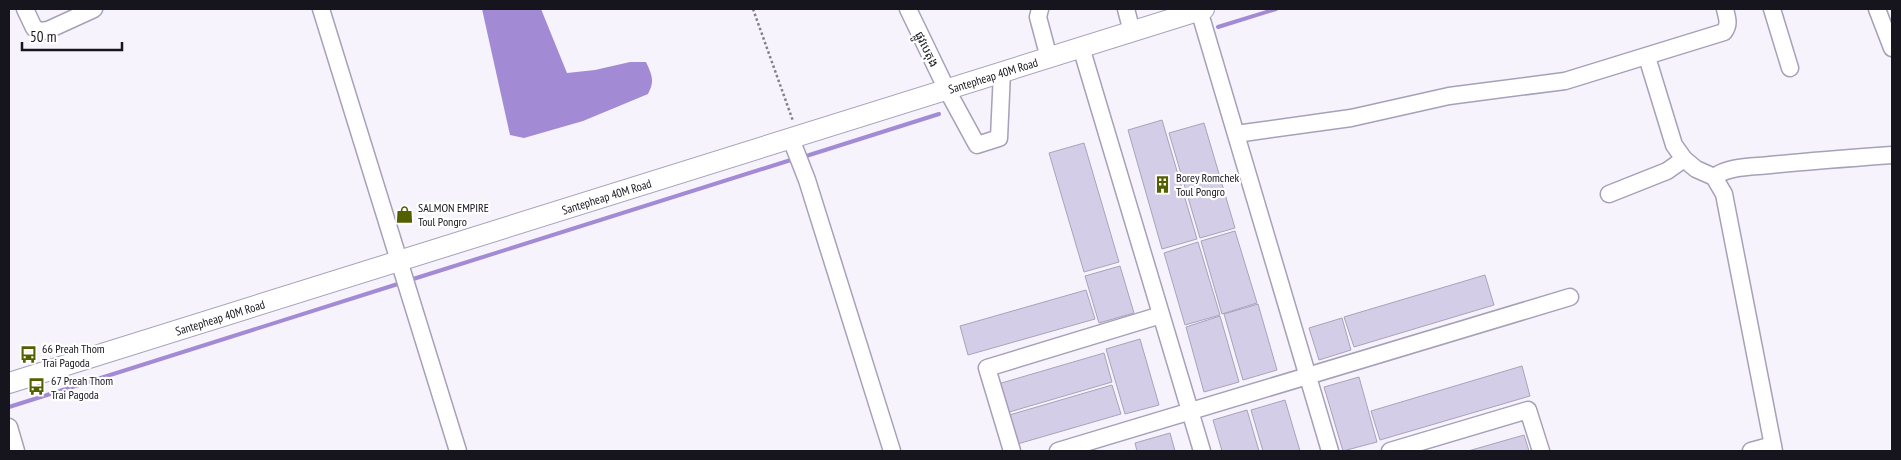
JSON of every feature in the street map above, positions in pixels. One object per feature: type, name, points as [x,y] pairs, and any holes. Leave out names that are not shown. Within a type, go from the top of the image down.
[{"type":"main road","name":"Santepheap 40M Road","points":[[9,383],[401,268],[795,142],[946,90],[1132,32],[1195,10]]},
{"type":"street","points":[[25,9],[34,28],[41,31],[48,30],[94,9]]},
{"type":"street","points":[[321,9],[458,451]]},
{"type":"street","name":"ផ្លូវបេតុង","points":[[908,9],[946,90],[977,145],[999,138],[1002,72]]},
{"type":"street","points":[[1040,9],[1038,17],[1049,58]]},
{"type":"street","points":[[1126,9],[1132,32]]},
{"type":"street","points":[[1236,134],[1351,118],[1449,96],[1565,81],[1724,32],[1728,27],[1725,9]]},
{"type":"street","points":[[1772,9],[1790,68]]},
{"type":"street","points":[[1877,9],[1892,48]]},
{"type":"street","points":[[1195,10],[1236,134],[1330,451]]},
{"type":"street","points":[[1081,47],[1202,451]]},
{"type":"street","points":[[1647,57],[1674,145],[1684,160],[1696,169],[1714,177],[1724,194],[1774,448],[1751,451]]},
{"type":"street","points":[[795,142],[892,451]]},
{"type":"street","points":[[1714,177],[1720,173],[1733,170],[1812,160],[1892,155]]},
{"type":"street","points":[[1609,194],[1662,173],[1684,160]]},
{"type":"street","points":[[1058,451],[1570,297]]},
{"type":"street","points":[[1012,451],[987,368],[1161,315]]},
{"type":"street","points":[[1390,451],[1528,410],[1541,451]]},
{"type":"street","points":[[9,427],[16,451]]},
{"type":"path","points":[[753,9],[795,142]]},
{"type":"shaded area","points":[[482,9],[541,9],[567,73],[595,70],[630,62],[646,62],[652,78],[648,94],[583,121],[524,138],[510,135]]},
{"type":"building","name":"Borey Romchek Toul Pongro","points":[[1162,120],[1197,239],[1162,249],[1128,130]]},
{"type":"building","points":[[1204,123],[1235,228],[1200,238],[1169,133]]},
{"type":"building","points":[[1084,143],[1119,262],[1084,272],[1049,153]]},
{"type":"building","points":[[1235,231],[1257,303],[1222,314],[1201,241]]},
{"type":"building","points":[[1198,242],[1220,315],[1185,325],[1164,253]]},
{"type":"building","points":[[1120,266],[1134,313],[1099,323],[1085,276]]},
{"type":"building","points":[[1485,275],[1494,305],[1354,347],[1344,317]]},
{"type":"building","points":[[1086,290],[1095,319],[968,355],[960,326]]},
{"type":"building","points":[[1258,304],[1277,370],[1243,380],[1224,314]]},
{"type":"building","points":[[1220,316],[1239,382],[1204,392],[1186,327]]},
{"type":"building","points":[[1342,318],[1351,350],[1319,360],[1309,328]]},
{"type":"building","points":[[1140,339],[1159,405],[1125,414],[1106,349]]},
{"type":"building","points":[[1104,353],[1112,382],[1006,413],[998,384]]},
{"type":"building","points":[[1522,366],[1530,396],[1380,440],[1371,411]]},
{"type":"building","points":[[1359,377],[1377,442],[1343,451],[1324,387]]},
{"type":"building","points":[[1112,385],[1121,414],[1014,445],[1006,416]]},
{"type":"building","points":[[1285,400],[1300,451],[1263,451],[1251,410]]},
{"type":"building","points":[[1247,410],[1259,451],[1222,451],[1213,420]]},
{"type":"building","points":[[1170,433],[1175,451],[1137,451],[1135,443]]},
{"type":"building","points":[[1524,435],[1529,451],[1468,451]]},
{"type":"waterway","points":[[1218,27],[1276,9]]},
{"type":"waterway","points":[[803,157],[939,114]]},
{"type":"waterway","points":[[410,280],[794,159]]},
{"type":"waterway","points":[[9,407],[401,283]]},
{"type":"place","name":"Borey Romchek Toul Pongro","points":[[1162,184]]},
{"type":"place","name":"SALMON EMPIRE Toul Pongro","points":[[404,214]]},
{"type":"place","name":"66 Preah Thom Trai Pagoda","points":[[28,355]]},
{"type":"place","name":"67 Preah Thom Trai Pagoda","points":[[37,387]]}]
